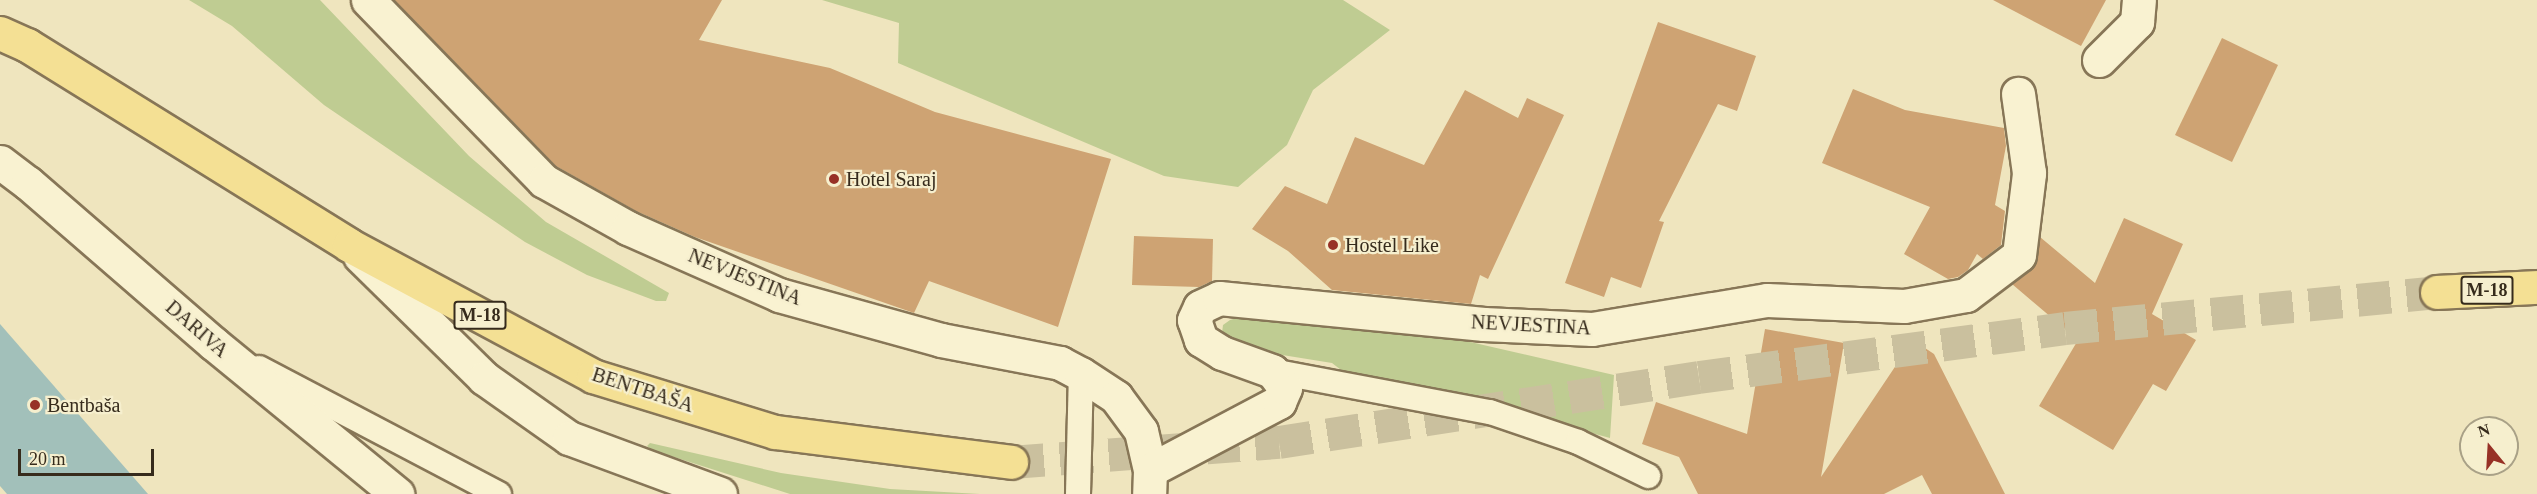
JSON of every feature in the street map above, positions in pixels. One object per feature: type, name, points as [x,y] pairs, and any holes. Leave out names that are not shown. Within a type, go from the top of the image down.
[{"type":"main road","name":"BENTBAŠA","points":[[0,33],[27,45],[349,245],[593,376],[775,432],[1011,462]]},
{"type":"main road","name":"M-18","points":[[2437,292],[2537,287]]},
{"type":"street","name":"NEVJESTINA","points":[[368,0],[544,181],[628,228],[779,295],[941,340],[1060,363],[1116,397],[1141,431],[1150,482],[1279,402],[1286,388],[1272,371],[1222,353],[1201,340],[1194,320],[1200,307],[1219,298],[1484,324],[1592,329],[1767,300],[1904,306],[1966,296],[2019,255],[2029,173],[2019,94]]},
{"type":"street","points":[[2099,60],[2137,22],[2139,0]]},
{"type":"street","name":"DARIVA","points":[[0,162],[28,183],[214,344],[397,494]]},
{"type":"street","points":[[349,245],[484,378],[568,438],[720,494]]},
{"type":"lane","points":[[214,344],[499,494]]},
{"type":"lane","points":[[1272,371],[1490,412],[1578,442],[1648,476]]},
{"type":"lane","points":[[1078,494],[1081,374]]},
{"type":"green space","points":[[189,0],[320,0],[469,156],[546,222],[669,293],[666,301],[656,301],[587,275],[525,242],[324,105],[232,26]]},
{"type":"green space","points":[[822,0],[1343,0],[1390,30],[1313,90],[1287,145],[1238,187],[1164,176],[898,63],[899,23]]},
{"type":"green space","points":[[1248,315],[1444,336],[1614,375],[1610,438],[1492,406],[1354,380],[1332,363],[1238,348],[1221,341],[1223,325],[1230,320]]},
{"type":"green space","points":[[650,443],[781,473],[890,489],[980,494],[790,494],[652,450],[647,446]]},
{"type":"water","name":"Bentbaša","points":[[0,324],[148,494],[7,494],[0,486]]},
{"type":"building","name":"Hotel Saraj","points":[[394,0],[722,0],[699,40],[830,68],[935,112],[1111,159],[1058,327],[929,281],[914,313],[695,237],[636,211],[556,166]]},
{"type":"building","points":[[1993,0],[2106,0],[2081,46]]},
{"type":"building","points":[[1658,22],[1756,56],[1737,111],[1718,104],[1659,221],[1664,222],[1641,288],[1611,277],[1604,297],[1565,283]]},
{"type":"building","points":[[2222,38],[2278,65],[2232,162],[2175,135]]},
{"type":"building","points":[[1853,89],[1905,110],[2004,128],[2006,146],[1995,205],[2005,211],[2001,245],[1983,259],[1977,254],[1968,270],[1958,277],[1948,279],[1904,254],[1930,207],[1822,163]]},
{"type":"building","points":[[1465,90],[1518,118],[1527,98],[1564,115],[1488,279],[1480,275],[1471,304],[1332,290],[1288,251],[1252,229],[1285,186],[1327,204],[1355,137],[1424,165]]},
{"type":"building","points":[[2124,218],[2183,244],[2152,314],[2196,340],[2166,391],[2153,384],[2113,450],[2039,406],[2078,340],[2012,284],[2035,265],[2040,237],[2095,283]]},
{"type":"building","points":[[1134,236],[1213,239],[1212,281],[1199,287],[1132,285]]},
{"type":"building","points":[[1765,329],[1844,343],[1821,477],[1913,340],[1934,354],[2005,494],[1932,494],[1922,475],[1884,494],[1698,494],[1679,457],[1642,444],[1656,402],[1747,434]]},
{"type":"tunnel","points":[[1011,462],[1279,442],[1699,377],[2065,328],[2437,292]]},
{"type":"place","name":"Hotel Saraj","points":[[834,179]]},
{"type":"place","name":"Hostel Like","points":[[1333,245]]},
{"type":"place","name":"Bentbaša","points":[[35,405]]}]
